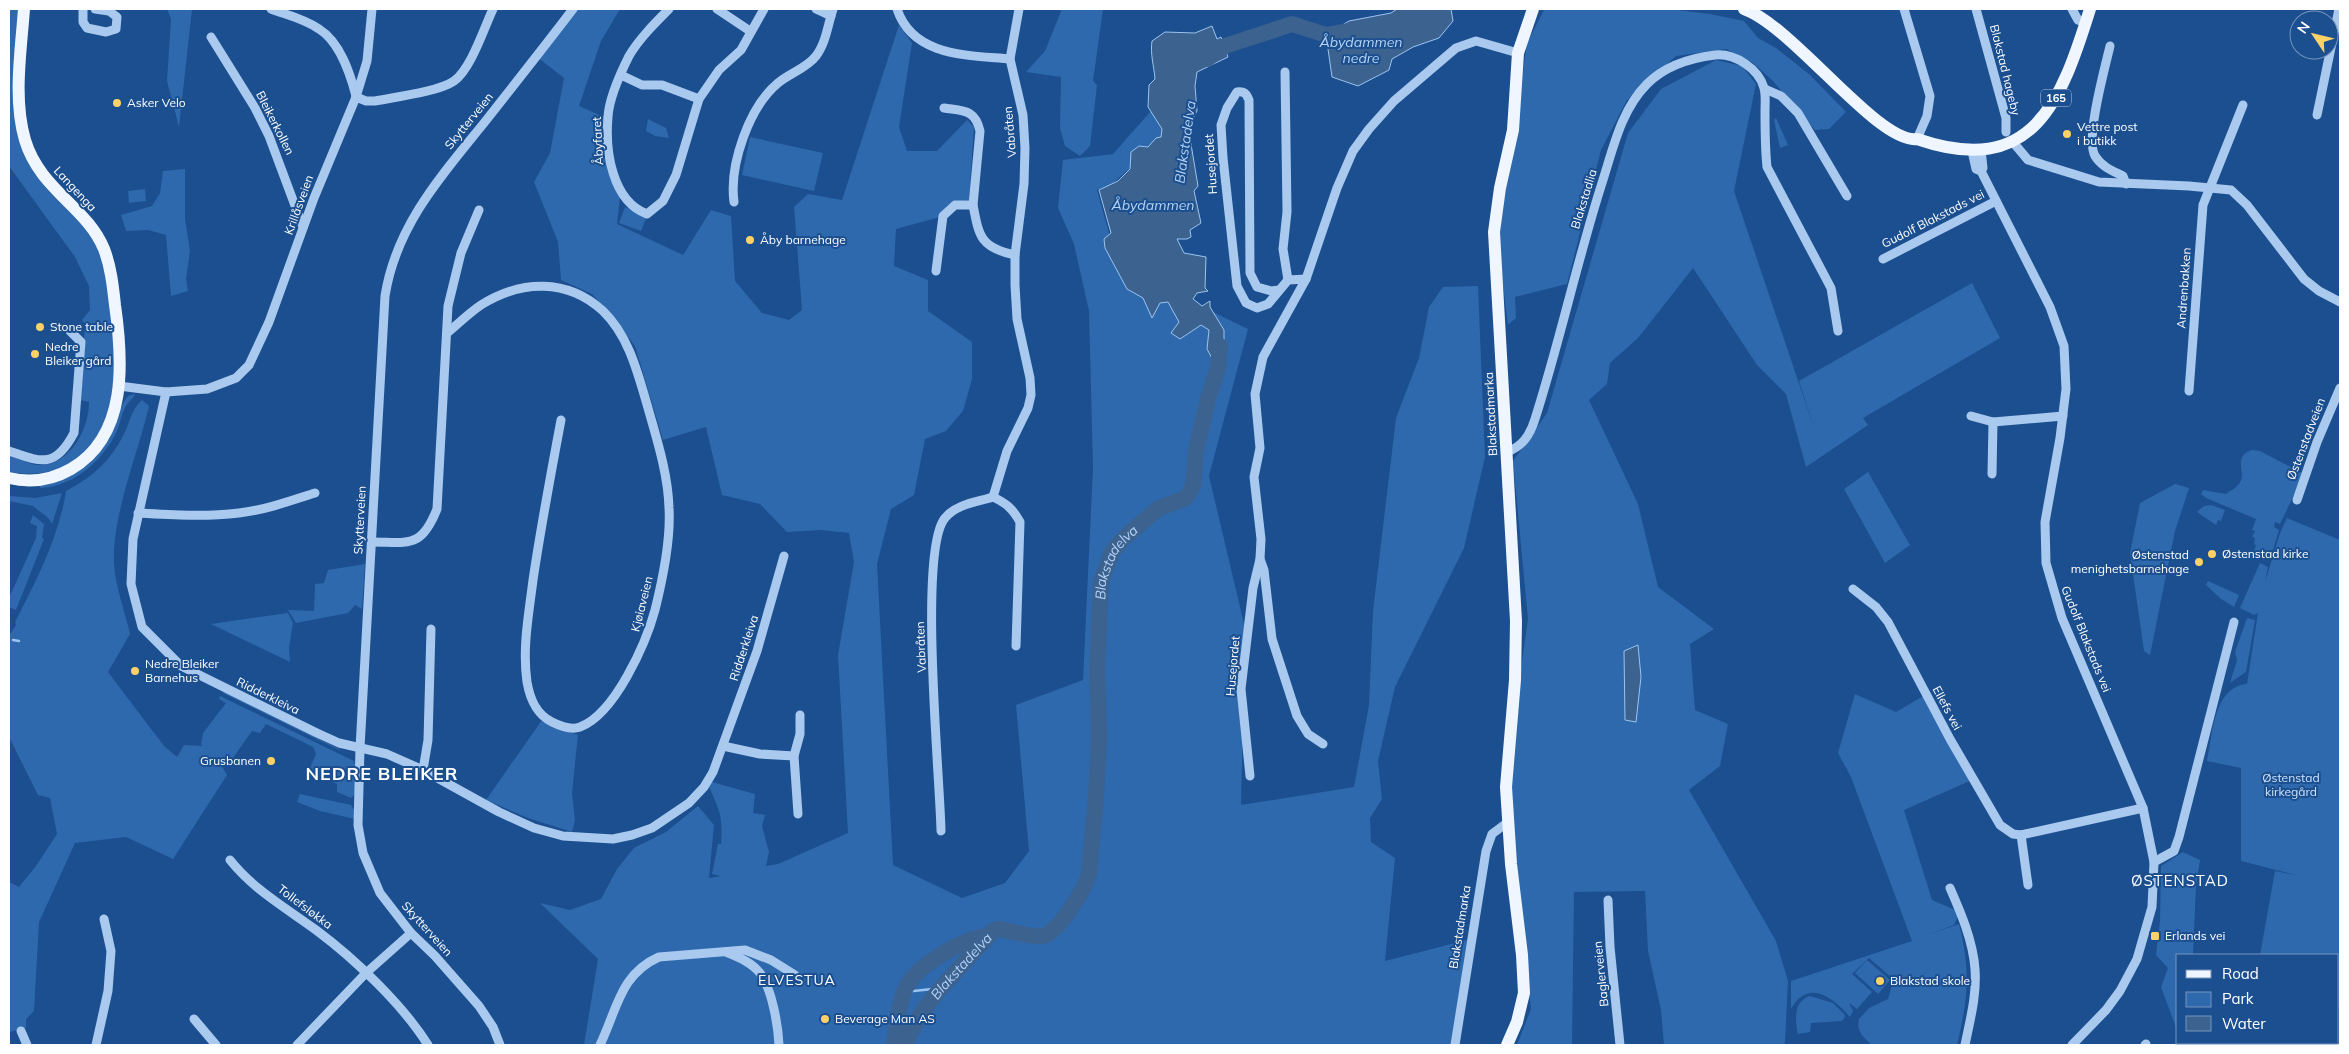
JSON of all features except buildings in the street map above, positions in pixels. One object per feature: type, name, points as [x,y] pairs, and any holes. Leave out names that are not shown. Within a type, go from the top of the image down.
[{"type":"main road","name":"Langenga","points":[[9,478],[28,481],[42,480],[66,472],[83,460],[97,446],[111,420],[119,386],[118,323],[109,266],[104,249],[89,225],[48,182],[38,168],[26,141],[19,106],[24,9]]},
{"type":"main road","name":"Blakstadmarka","points":[[1507,1045],[1517,1022],[1524,993],[1508,822],[1506,765],[1516,652],[1494,232],[1500,188],[1513,130],[1518,54],[1533,9]]},
{"type":"main road","name":"165","points":[[1744,9],[1757,14],[1776,26],[1842,91],[1867,113],[1897,133],[1912,140],[1917,139],[1955,149],[1977,150],[2032,128],[2050,108],[2066,78],[2090,9]]},
{"type":"street","points":[[83,9],[83,22],[87,28],[106,32],[116,29],[117,17],[110,11],[95,9]]},
{"type":"street","points":[[271,9],[307,22],[325,34],[334,44],[351,76],[356,96],[366,101],[375,101],[444,86],[455,80],[466,67],[493,9]]},
{"type":"street","name":"Krillåsveien","points":[[119,386],[166,392],[207,389],[236,378],[249,366],[269,322],[356,96],[367,61],[372,9]]},
{"type":"street","name":"Skytterveien","points":[[500,1045],[493,1027],[479,1006],[411,932],[380,893],[363,853],[358,825],[360,748],[385,296],[388,276],[399,244],[412,217],[573,9]]},
{"type":"street","name":"Åbyfaret","points":[[669,9],[630,54],[621,74],[608,118],[611,169],[628,203],[647,214],[664,201],[676,175],[699,99],[719,70],[741,50],[764,9]]},
{"type":"street","points":[[717,9],[750,31]]},
{"type":"street","points":[[734,202],[733,175],[740,147],[752,119],[762,103],[778,84],[814,58],[822,47],[832,12],[816,9]]},
{"type":"street","points":[[897,9],[909,31],[933,48],[951,53],[1010,59]]},
{"type":"street","name":"Vabråten","points":[[940,830],[932,622],[937,536],[945,517],[958,507],[993,497],[1007,451],[1028,408],[1031,395],[1030,378],[1017,319],[1015,255],[1024,184],[1026,148],[1023,115],[1010,59],[1019,9]]},
{"type":"street","points":[[1904,9],[1930,96],[1927,116],[1917,139]]},
{"type":"street","points":[[2072,9],[2078,20],[2086,23]]},
{"type":"street","points":[[2317,115],[2340,9]]},
{"type":"street","name":"Blakstad hageby","points":[[1980,10],[2009,137]]},
{"type":"street","name":"Bleikerkollen","points":[[211,37],[255,108],[269,136],[304,227]]},
{"type":"street","name":"Husejordet","points":[[1250,776],[1240,689],[1253,588],[1260,559],[1254,477],[1255,466],[1260,455],[1255,394],[1263,357],[1306,279],[1337,188],[1354,151],[1369,129],[1394,101],[1430,68],[1465,43],[1476,42],[1518,54]]},
{"type":"street","points":[[2110,46],[2094,121],[2092,143],[2094,154],[2100,163],[2123,176],[2126,184]]},
{"type":"street","name":"Blakstadlia","points":[[1507,452],[1515,449],[1530,434],[1536,419],[1594,208],[1620,128],[1632,103],[1647,84],[1664,70],[1699,56],[1719,54],[1744,62],[1760,79],[1765,89],[1781,96],[1798,112],[1847,196]]},
{"type":"street","points":[[1285,72],[1287,212],[1283,249],[1288,280],[1306,279]]},
{"type":"street","points":[[621,74],[642,85],[662,85],[699,99]]},
{"type":"street","points":[[1765,89],[1767,167],[1834,293],[1833,308],[1838,331]]},
{"type":"street","name":"Husejordet","points":[[1280,290],[1271,292],[1257,287],[1250,273],[1249,100],[1247,94],[1242,91],[1237,92],[1226,108],[1221,125],[1228,220],[1237,286],[1246,303],[1257,308],[1268,304],[1280,290],[1288,280]]},
{"type":"street","name":"Andrenbakken","points":[[2189,391],[2201,216],[2209,187],[2243,105]]},
{"type":"street","points":[[944,108],[964,111],[972,114],[978,120],[980,131],[973,205],[978,226],[988,246],[1015,255]]},
{"type":"street","points":[[2009,137],[2028,160],[2099,182],[2209,187],[2231,190],[2258,218],[2304,279],[2319,291],[2340,302]]},
{"type":"street","name":"Gudolf Blakstads vei","points":[[1977,150],[1976,169],[1981,171],[2050,306],[2060,334],[2066,367],[2064,416],[2045,522],[2044,548],[2049,577],[2062,618],[2143,808],[2154,862],[2152,907],[2137,959],[2120,991],[2098,1021],[2072,1045]]},
{"type":"street","name":"Gudolf Blakstads vei","points":[[1883,259],[1996,201]]},
{"type":"street","points":[[936,271],[943,216],[956,205],[973,205]]},
{"type":"street","points":[[372,542],[407,542],[417,540],[429,528],[436,509],[448,306],[461,253],[479,210]]},
{"type":"street","name":"Kjøiaveien","points":[[447,333],[480,306],[503,294],[520,288],[563,288],[578,292],[609,317],[626,343],[637,372],[662,458],[670,508],[665,560],[655,610],[643,646],[631,670],[604,708],[592,720],[580,727],[571,728],[549,720],[536,708],[531,699],[527,681],[525,650],[541,529],[561,420]]},
{"type":"street","points":[[9,451],[38,461],[50,459],[58,455],[68,445],[74,433],[80,342],[70,332]]},
{"type":"street","name":"Østenstadveien","points":[[2297,500],[2317,442],[2340,388]]},
{"type":"street","name":"Ridderkleiva","points":[[166,392],[138,513],[130,563],[131,584],[142,627],[181,666],[339,743],[387,754],[422,770],[499,812],[534,828],[563,836],[613,839],[632,835],[652,828],[689,803],[704,787],[713,772],[757,650],[784,556]]},
{"type":"street","points":[[1971,416],[1993,422],[2064,416]]},
{"type":"street","points":[[1992,474],[1993,422]]},
{"type":"street","points":[[138,513],[196,516],[241,513],[270,507],[315,492]]},
{"type":"street","points":[[993,497],[1008,505],[1015,512],[1020,522],[1016,646]]},
{"type":"street","name":"Husejordet","points":[[1260,559],[1264,570],[1272,639],[1280,666],[1302,726],[1308,734],[1323,744]]},
{"type":"street","name":"Ellefs vei","points":[[1853,589],[1876,607],[1888,622],[1945,732],[2000,825],[2013,834],[2021,835]]},
{"type":"street","points":[[2154,862],[2174,851],[2180,837],[2234,622]]},
{"type":"street","points":[[422,770],[428,740],[431,629]]},
{"type":"street","points":[[798,814],[794,756],[800,734],[800,715]]},
{"type":"street","points":[[723,746],[760,754],[794,756]]},
{"type":"street","points":[[2028,885],[2021,835],[2143,808]]},
{"type":"street","name":"Blakstadmarka","points":[[1455,1045],[1486,851],[1492,834],[1498,827],[1508,822]]},
{"type":"street","name":"Tollefsløkka","points":[[230,860],[246,880],[318,932],[366,973],[419,1031],[428,1045]]},
{"type":"street","points":[[1950,888],[1964,919],[1975,968],[1974,997],[1965,1045]]},
{"type":"street","name":"Baglerveien","points":[[1608,900],[1610,947],[1620,1045]]},
{"type":"street","points":[[96,1045],[108,991],[111,951],[104,919]]},
{"type":"street","points":[[297,1045],[366,973],[411,932]]},
{"type":"street","points":[[600,1045],[626,984],[635,971],[646,962],[659,957],[745,950],[771,960],[795,975]]},
{"type":"street","points":[[724,951],[749,963],[760,973],[766,985],[775,1016],[779,1045]]},
{"type":"street","points":[[194,1019],[216,1045]]},
{"type":"street","points":[[20,1031],[27,1045]]},
{"type":"green space","points":[[9,9],[19,9],[13,103],[23,144],[38,177],[82,226],[97,248],[106,278],[114,340],[114,370],[111,399],[103,426],[89,448],[70,464],[43,473],[9,472],[9,455],[38,465],[49,464],[68,453],[76,444],[81,434],[86,423],[89,402],[80,400],[85,324],[82,320],[90,310],[89,286],[75,257],[9,166]]},
{"type":"green space","points":[[167,9],[192,9],[179,127],[167,81],[171,19]]},
{"type":"green space","points":[[576,9],[620,9],[601,41],[579,106],[604,117],[609,169],[620,197],[617,224],[683,255],[711,210],[731,216],[735,281],[762,313],[789,320],[802,310],[794,207],[808,194],[842,200],[899,25],[912,43],[899,127],[907,151],[937,151],[967,120],[974,127],[969,200],[948,205],[940,217],[896,229],[894,266],[928,280],[928,311],[972,342],[972,379],[963,411],[946,431],[925,439],[914,495],[891,509],[877,564],[893,865],[962,898],[1005,883],[1029,851],[1016,705],[1083,680],[1093,468],[1089,311],[1074,244],[1058,208],[1063,160],[1113,154],[1151,111],[1171,131],[1111,185],[1097,190],[1118,266],[1248,329],[1209,476],[1245,628],[1241,805],[1354,787],[1369,705],[1373,611],[1396,418],[1419,358],[1429,307],[1443,287],[1478,286],[1485,457],[1464,548],[1395,687],[1378,761],[1382,799],[1370,818],[1371,842],[1395,858],[1385,961],[1467,940],[1451,1045],[584,1045],[598,959],[540,903],[570,910],[601,899],[617,869],[634,848],[666,832],[698,806],[714,825],[709,878],[721,876],[712,874],[718,844],[721,844],[722,827],[718,808],[709,787],[712,782],[755,794],[753,813],[765,815],[762,826],[769,852],[766,866],[778,864],[848,833],[838,655],[854,562],[849,533],[821,530],[787,532],[760,504],[722,495],[706,427],[663,440],[635,346],[609,312],[592,294],[561,280],[558,242],[534,182],[550,153],[564,78],[537,57]]},
{"type":"green space","points":[[1062,9],[1103,9],[1093,81],[1097,85],[1090,146],[1080,156],[1065,146],[1060,128],[1061,77],[1026,72],[1045,51]]},
{"type":"green space","points":[[1669,9],[1710,14],[1744,21],[1758,38],[1776,48],[1810,75],[1846,112],[1829,129],[1815,130],[1773,81],[1753,63],[1726,49],[1676,56],[1627,100],[1601,150],[1567,284],[1515,297],[1516,318],[1508,325],[1498,243],[1527,43],[1544,10]]},
{"type":"green space","points":[[1716,60],[1742,66],[1756,84],[1734,191],[1815,431],[1799,381],[1972,283],[2000,338],[1863,418],[1868,425],[1806,467],[1786,394],[1757,365],[1693,268],[1638,338],[1610,363],[1607,384],[1589,400],[1638,504],[1658,587],[1714,629],[1690,644],[1695,710],[1728,724],[1720,766],[1689,790],[1776,941],[1788,981],[1785,1043],[1783,1045],[1664,1045],[1661,1010],[1648,951],[1645,891],[1574,892],[1572,1045],[1517,1045],[1531,1009],[1511,836],[1511,739],[1528,619],[1513,461],[1547,413],[1628,133],[1661,89]]},
{"type":"green space","points":[[1776,118],[1788,145],[1780,148],[1774,120]]},
{"type":"green space","points":[[648,119],[666,128],[669,138],[655,136],[646,131]]},
{"type":"green space","points":[[750,137],[823,153],[814,191],[742,175]]},
{"type":"green space","points":[[185,169],[185,219],[190,251],[186,279],[188,291],[171,296],[166,235],[148,230],[126,231],[121,215],[152,206],[160,193],[163,171]]},
{"type":"green space","points":[[145,189],[146,201],[129,203],[128,191]]},
{"type":"green space","points":[[625,207],[647,216],[641,231],[619,223]]},
{"type":"green space","points":[[135,394],[124,409],[117,431],[109,445],[94,463],[74,478],[52,487],[40,488],[40,485],[97,455],[110,438],[123,403],[128,396]]},
{"type":"green space","points":[[142,400],[149,406],[126,486],[114,545],[116,581],[130,634],[108,672],[164,746],[177,757],[184,745],[204,746],[201,745],[203,733],[226,703],[219,699],[220,696],[354,761],[357,792],[351,798],[337,792],[337,784],[309,770],[316,754],[313,747],[266,724],[260,733],[252,731],[230,762],[218,760],[227,775],[173,859],[126,837],[75,843],[39,922],[34,1011],[26,1019],[26,1028],[9,1032],[9,882],[19,887],[36,866],[57,834],[50,798],[38,795],[9,737],[9,636],[39,575],[52,542],[63,508],[66,491],[100,468],[113,453],[126,430],[133,412]]},
{"type":"green space","points":[[2252,450],[2260,451],[2304,474],[2280,524],[2275,522],[2274,527],[2279,530],[2270,560],[2262,557],[2263,554],[2254,551],[2256,545],[2254,544],[2255,538],[2252,537],[2255,531],[2252,530],[2256,519],[2206,498],[2201,494],[2203,490],[2226,494],[2236,487],[2242,475],[2242,457]]},
{"type":"green space","points":[[1868,472],[1910,545],[1885,563],[1844,489]]},
{"type":"green space","points":[[2175,484],[2189,488],[2175,531],[2150,655],[2144,651],[2130,553],[2140,503]]},
{"type":"green space","points":[[62,493],[52,524],[46,516],[33,506],[9,501],[9,496],[35,498]]},
{"type":"green space","points":[[2211,505],[2225,510],[2221,521],[2218,520],[2216,525],[2197,512],[2204,506]]},
{"type":"green space","points":[[33,515],[44,524],[42,538],[44,539],[16,610],[9,607],[9,598],[36,538],[37,526],[30,523]]},
{"type":"green space","name":"Østenstad kirkegård","points":[[2287,518],[2340,540],[2340,1007],[2339,954],[2260,954],[2275,871],[2300,876],[2241,861],[2241,768],[2207,761],[2213,726],[2221,703],[2227,694],[2236,687],[2247,684],[2258,613],[2254,615],[2240,608],[2260,563],[2268,567],[2265,582],[2280,533]]},
{"type":"green space","points":[[365,564],[362,609],[355,605],[348,613],[296,623],[288,610],[314,611],[315,584],[324,583],[328,570]]},
{"type":"green space","points":[[2208,581],[2239,595],[2234,607],[2221,599],[2206,585]]},
{"type":"green space","points":[[288,613],[293,623],[289,648],[290,662],[211,624]]},
{"type":"green space","points":[[2247,618],[2255,620],[2246,672],[2230,683],[2237,660],[2235,652]]},
{"type":"green space","points":[[224,691],[339,749],[341,751],[223,693]]},
{"type":"green space","points":[[1855,694],[1896,712],[1925,695],[1972,780],[1904,810],[1932,900],[1960,912],[1954,925],[1927,935],[1959,924],[1967,971],[1967,985],[1964,1013],[1957,1045],[1872,1045],[1866,1040],[1859,1028],[1859,1019],[1869,1008],[1888,999],[1895,974],[1891,977],[1869,958],[1852,974],[1872,992],[1857,1009],[1849,1003],[1853,1011],[1850,1017],[1836,1003],[1820,994],[1813,993],[1805,994],[1791,1009],[1791,981],[1912,941],[1851,777],[1838,753]]},
{"type":"green space","points":[[542,720],[551,726],[578,735],[572,793],[575,820],[572,832],[528,818],[486,800]]},
{"type":"green space","points":[[300,794],[351,805],[355,811],[355,819],[320,811],[297,802]]},
{"type":"green space","points":[[2183,852],[2200,860],[2196,886],[2193,954],[2176,954],[2176,1028],[2161,987],[2168,968],[2156,955],[2160,921],[2161,866]]},
{"type":"green space","points":[[1867,960],[1890,980],[1878,994],[1855,973]]},
{"type":"green space","points":[[1810,996],[1833,1003],[1845,1015],[1844,1019],[1841,1021],[1811,1023],[1810,1032],[1798,1034],[1796,1012],[1801,1002]]},
{"type":"water","name":"Åbydammen nedre","points":[[1397,9],[1451,9],[1453,21],[1439,38],[1413,47],[1392,59],[1389,70],[1358,86],[1332,77],[1326,35],[1349,21],[1391,13]]},
{"type":"water","name":"Åbydammen","points":[[1212,26],[1217,39],[1221,37],[1228,57],[1197,72],[1195,86],[1197,111],[1191,122],[1190,138],[1198,186],[1194,191],[1201,223],[1190,230],[1191,237],[1177,239],[1184,253],[1206,257],[1205,288],[1208,291],[1197,293],[1193,299],[1202,306],[1210,301],[1210,307],[1224,330],[1224,361],[1213,372],[1214,362],[1207,349],[1209,330],[1201,325],[1180,339],[1171,333],[1179,322],[1168,302],[1160,303],[1152,318],[1143,298],[1127,289],[1105,248],[1104,239],[1111,233],[1099,190],[1118,181],[1130,169],[1131,152],[1139,146],[1148,147],[1156,138],[1161,137],[1162,129],[1148,107],[1149,85],[1155,79],[1152,41],[1165,32],[1195,33]]},
{"type":"water","points":[[1638,645],[1641,677],[1636,722],[1625,720],[1624,651]]},
{"type":"waterway","points":[[1207,59],[1225,46],[1292,24],[1326,35],[1348,31]]},
{"type":"waterway","name":"Blakstadelva","points":[[904,1045],[922,1012],[940,989],[994,930],[1000,929],[1039,936],[1049,933],[1064,919],[1087,881],[1096,796],[1099,736],[1097,669],[1101,582],[1112,552],[1125,537],[1159,508],[1186,498],[1193,486],[1196,451],[1208,399],[1218,368],[1220,346]]},
{"type":"waterway","points":[[13,640],[19,641]]},
{"type":"waterway","points":[[894,1045],[900,1005],[909,982],[928,964],[940,956],[964,943],[987,936]]},
{"type":"waterway","points":[[904,992],[942,988]]},
{"type":"place","name":"Asker Velo","points":[[117,103]]},
{"type":"place","name":"Vettre post i butikk","points":[[2067,134]]},
{"type":"place","name":"Åby barnehage","points":[[750,240]]},
{"type":"place","name":"Stone table","points":[[40,327]]},
{"type":"place","name":"Nedre Bleiker gård","points":[[35,354]]},
{"type":"place","name":"Østenstad kirke","points":[[2212,554]]},
{"type":"place","name":"Østenstad menighetsbarnehage","points":[[2199,562]]},
{"type":"place","name":"Nedre Bleiker Barnehus","points":[[135,671]]},
{"type":"place","name":"Grusbanen","points":[[271,761]]},
{"type":"place","name":"Erlands vei","points":[[2155,936]]},
{"type":"place","name":"Blakstad skole","points":[[1880,981]]},
{"type":"place","name":"Beverage Man AS","points":[[825,1019]]},
{"type":"district","name":"NEDRE BLEIKER","points":[[382,774]]},
{"type":"district","name":"ØSTENSTAD","points":[[2180,881]]},
{"type":"district","name":"ELVESTUA","points":[[797,980]]}]
